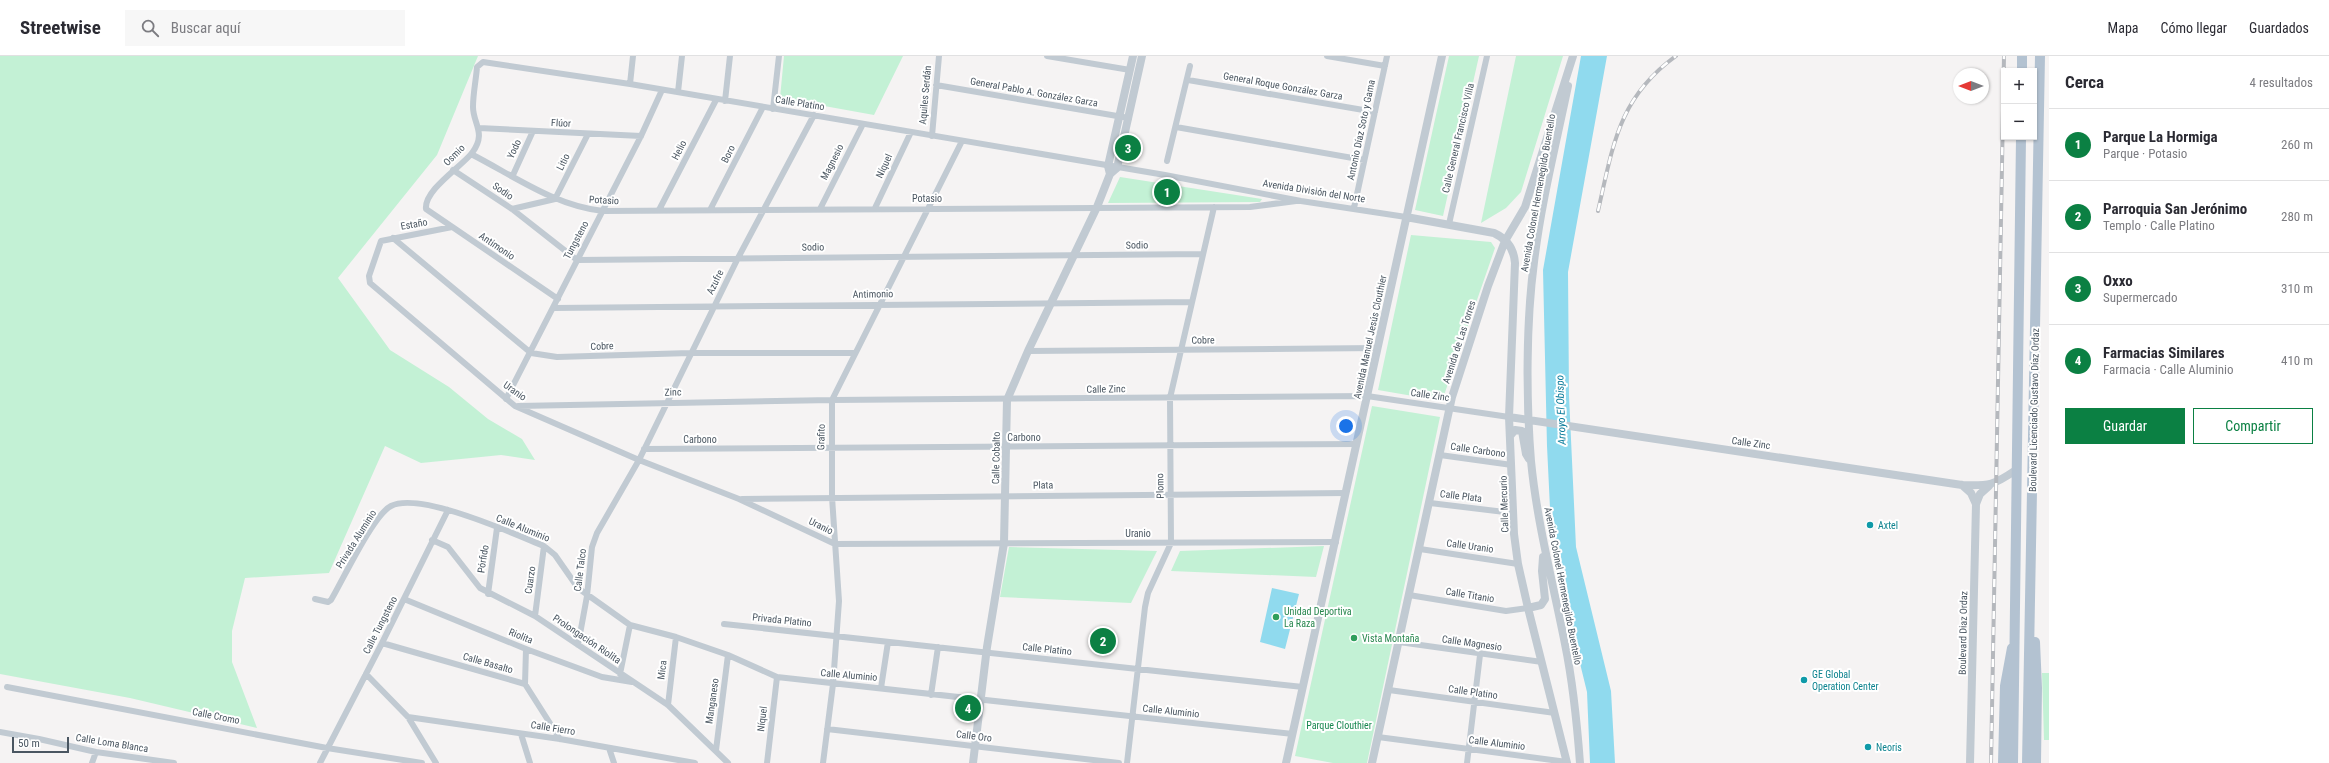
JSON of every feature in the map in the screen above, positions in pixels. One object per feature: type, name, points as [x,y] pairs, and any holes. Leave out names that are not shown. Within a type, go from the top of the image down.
[{"type":"main road","points":[[2022,56],[2022,68]]},
{"type":"main road","name":"Boulevard Licenciado Gustavo Díaz Ordaz","points":[[2027,763],[2040,56]]},
{"type":"main road","name":"Boulevard Licenciado Gustavo Díaz Ordaz","points":[[2013,763],[2021,140]]},
{"type":"main road","points":[[2029,628],[2035,642],[2037,668],[2036,763]]},
{"type":"main road","points":[[2003,763],[2006,673],[2015,637]]},
{"type":"street","points":[[630,84],[634,56]]},
{"type":"street","points":[[678,92],[682,56]]},
{"type":"street","points":[[725,101],[730,56]]},
{"type":"street","points":[[773,109],[779,56]]},
{"type":"street","name":"Aquiles Serdán","points":[[932,136],[939,56]]},
{"type":"street","points":[[1047,56],[1130,70]]},
{"type":"street","points":[[1133,56],[1119,116],[1109,170],[1116,168],[1129,118],[1142,56]]},
{"type":"street","points":[[1327,56],[1385,66]]},
{"type":"street","name":"Antonio Díaz Soto y Gama","points":[[1354,208],[1387,56]]},
{"type":"street","name":"Avenida Manuel Jesús Clouthier","points":[[1288,760],[1442,56]]},
{"type":"street","name":"Calle General Francisco Villa","points":[[1449,224],[1487,56]]},
{"type":"street","name":"Avenida de Las Torres","points":[[1372,763],[1450,407],[1475,324],[1505,241],[1525,207],[1574,56]]},
{"type":"street","name":"Avenida Colonel Hermenegildo Buentello","points":[[1574,56],[1534,262],[1530,306],[1529,421],[1531,461],[1544,552],[1565,644],[1576,710],[1580,763]]},
{"type":"street","name":"Calle Platino","points":[[480,63],[488,62],[630,84],[716,100],[814,115],[962,141],[1109,170]]},
{"type":"street","name":"Osmio","points":[[426,209],[428,200],[453,170],[471,154],[478,139],[479,128],[473,105],[477,67],[480,63]]},
{"type":"street","points":[[1168,162],[1190,66]]},
{"type":"street","name":"General Roque González Garza","points":[[1188,80],[1375,112]]},
{"type":"street","name":"General Pablo A. González Garza","points":[[936,85],[1129,118]]},
{"type":"street","name":"Tungsteno","points":[[506,399],[531,353],[641,136],[662,90]]},
{"type":"street","name":"Helio","points":[[659,210],[716,100]]},
{"type":"street","name":"Boro","points":[[710,210],[763,107]]},
{"type":"street","name":"Azufre","points":[[639,460],[690,353],[738,258],[814,115]]},
{"type":"street","name":"Magnesio","points":[[820,209],[863,124]]},
{"type":"street","points":[[1176,127],[1364,160]]},
{"type":"street","name":"Flúor","points":[[479,128],[641,136]]},
{"type":"street","name":"Yodo","points":[[513,175],[533,131]]},
{"type":"street","name":"Níquel","points":[[875,208],[911,132]]},
{"type":"street","name":"Litio","points":[[555,199],[588,134]]},
{"type":"street","name":"Grafito","points":[[823,763],[833,684],[839,592],[832,497],[832,400],[930,208],[962,141]]},
{"type":"street","name":"Potasio","points":[[471,154],[513,175],[555,199],[583,209],[603,211],[875,208],[1214,207],[1264,206],[1301,201]]},
{"type":"street","name":"Avenida División del Norte","points":[[1116,168],[1301,201],[1354,208],[1449,224],[1494,233],[1505,241]]},
{"type":"street","name":"Sodio","points":[[453,170],[512,209],[577,260],[1203,254]]},
{"type":"street","name":"Calle Cobalto","points":[[974,763],[987,653],[1004,544],[1007,400],[1028,351],[1097,207],[1109,170]]},
{"type":"street","points":[[512,209],[555,199]]},
{"type":"street","name":"Plomo","points":[[1127,763],[1146,600],[1171,543],[1169,446],[1170,398],[1214,207]]},
{"type":"street","name":"Antimonio","points":[[426,209],[558,299]]},
{"type":"street","name":"Estaño","points":[[369,280],[380,241],[452,227]]},
{"type":"street","points":[[393,238],[531,353]]},
{"type":"street","name":"Calle Mercurio","points":[[1505,241],[1513,252],[1514,263],[1509,417],[1513,513],[1518,564],[1567,763]]},
{"type":"street","name":"Uranio","points":[[369,280],[372,286],[515,406],[639,460],[739,499],[836,544],[1336,542]]},
{"type":"street","name":"Antimonio","points":[[554,308],[1052,302],[1192,302]]},
{"type":"street","name":"Cobre","points":[[1028,351],[1378,348]]},
{"type":"street","name":"Cobre","points":[[531,353],[557,357],[690,353],[855,353]]},
{"type":"street","name":"Calle Zinc","points":[[832,400],[1007,400],[1367,396],[1450,407],[1529,421],[1962,485],[1989,486]]},
{"type":"street","name":"Zinc","points":[[515,406],[832,400]]},
{"type":"street","points":[[1510,436],[1515,430],[1522,431],[1526,454],[1531,461]]},
{"type":"street","name":"Carbono","points":[[644,450],[1356,444]]},
{"type":"street","name":"Calle Carbono","points":[[1440,455],[1512,466]]},
{"type":"street","name":"Calle Talco","points":[[578,645],[587,596],[590,558],[597,533],[639,460]]},
{"type":"street","points":[[1976,504],[1983,490],[2016,470]]},
{"type":"street","points":[[1962,485],[1971,493],[1976,504]]},
{"type":"street","name":"Plata","points":[[739,499],[1171,493],[1346,493]]},
{"type":"street","name":"Privada Aluminio","points":[[315,599],[328,602],[331,600],[366,538],[384,512],[391,506],[402,503],[416,503],[448,510]]},
{"type":"street","name":"Calle Plata","points":[[1430,503],[1513,513]]},
{"type":"street","name":"Boulevard Diaz Ordaz","points":[[1970,763],[1976,504]]},
{"type":"street","name":"Calle Aluminio","points":[[448,510],[544,546],[555,555],[571,580],[587,596],[630,625],[676,637],[728,656],[777,677],[1293,734]]},
{"type":"street","name":"Calle Tungsteno","points":[[320,763],[382,644],[448,510]]},
{"type":"street","name":"Pórfido","points":[[488,594],[497,528]]},
{"type":"street","name":"Prolongación Riolita","points":[[432,540],[448,547],[477,584],[488,594],[535,616],[668,705],[728,763]]},
{"type":"street","name":"Cuarzo","points":[[535,616],[544,546]]},
{"type":"street","name":"Calle Uranio","points":[[1420,549],[1518,564]]},
{"type":"street","points":[[1528,608],[1541,604],[1545,599],[1542,571],[1544,552]]},
{"type":"street","name":"Calle Titanio","points":[[1409,595],[1506,611],[1528,608]]},
{"type":"street","name":"Riolita","points":[[404,599],[526,649],[608,679],[633,682]]},
{"type":"street","name":"Privada Platino","points":[[724,624],[837,636]]},
{"type":"street","points":[[620,674],[630,625]]},
{"type":"street","name":"Calle Platino","points":[[837,636],[1304,687]]},
{"type":"street","name":"Mica","points":[[668,705],[676,637]]},
{"type":"street","points":[[881,688],[888,642]]},
{"type":"street","name":"Calle Magnesio","points":[[1399,642],[1480,655],[1542,662]]},
{"type":"street","name":"Calle Basalto","points":[[382,644],[525,684]]},
{"type":"street","points":[[931,695],[938,647]]},
{"type":"street","points":[[526,649],[525,684],[560,739]]},
{"type":"street","points":[[1467,763],[1480,655]]},
{"type":"street","name":"Manganeso","points":[[716,750],[728,656]]},
{"type":"street","points":[[366,674],[408,717],[436,763]]},
{"type":"street","name":"Níquel","points":[[767,763],[777,677]]},
{"type":"street","name":"Calle Cromo","points":[[7,687],[327,748],[422,763]]},
{"type":"street","name":"Calle Platino","points":[[1388,690],[1555,713]]},
{"type":"street","name":"Calle Fierro","points":[[408,717],[560,739],[695,763]]},
{"type":"street","name":"Calle Oro","points":[[827,729],[1119,763]]},
{"type":"street","name":"Calle Loma Blanca","points":[[0,732],[96,752],[174,763]]},
{"type":"street","points":[[521,734],[530,763]]},
{"type":"street","name":"Calle Aluminio","points":[[1378,737],[1567,763]]},
{"type":"street","points":[[609,748],[614,763]]},
{"type":"street","points":[[92,763],[96,752]]},
{"type":"green space","points":[[0,56],[478,56],[437,155],[338,278],[390,350],[449,387],[488,419],[522,439],[535,460],[501,455],[421,463],[385,446],[329,573],[245,578],[232,631],[232,662],[257,728],[130,698],[0,674]]},
{"type":"green space","points":[[784,56],[903,56],[874,115],[780,98]]},
{"type":"green space","points":[[1449,56],[1479,56],[1443,216],[1415,210]]},
{"type":"green space","points":[[1516,56],[1563,56],[1521,192],[1506,208],[1481,223]]},
{"type":"green space","points":[[1120,177],[1262,199],[1260,202],[1108,203]]},
{"type":"green space","points":[[1411,235],[1491,242],[1495,248],[1442,401],[1378,390]]},
{"type":"green space","name":"Parque Clouthier","points":[[1372,406],[1440,417],[1367,763],[1333,763],[1295,756]]},
{"type":"green space","points":[[1324,546],[1316,577],[1171,571],[1180,551]]},
{"type":"green space","points":[[1009,547],[1157,551],[1131,603],[1000,597]]},
{"type":"green space","points":[[2042,673],[2049,673],[2049,740],[2044,740]]},
{"type":"water","name":"Arroyo El Obispo","points":[[1581,56],[1607,56],[1568,272],[1569,396],[1576,547],[1611,691],[1615,763],[1590,763],[1587,692],[1552,549],[1547,446],[1543,270]]},
{"type":"water","points":[[1272,588],[1299,594],[1285,649],[1260,642]]},
{"type":"railway","points":[[1598,211],[1614,144],[1630,106],[1641,89],[1657,72],[1676,56]]},
{"type":"railway","points":[[1991,763],[2004,56]]},
{"type":"place","name":"Oxxo","points":[[1128,148]]},
{"type":"place","name":"Parque La Hormiga","points":[[1167,192]]},
{"type":"place","name":"Axtel","points":[[1870,525]]},
{"type":"place","name":"Unidad Deportiva La Raza","points":[[1276,617]]},
{"type":"place","name":"Vista Montaña","points":[[1354,638]]},
{"type":"place","name":"Parroquia San Jerónimo","points":[[1103,641]]},
{"type":"place","name":"GE Global Operation Center","points":[[1804,680]]},
{"type":"place","name":"Farmacias Similares","points":[[968,708]]},
{"type":"place","name":"Neoris","points":[[1868,747]]}]
